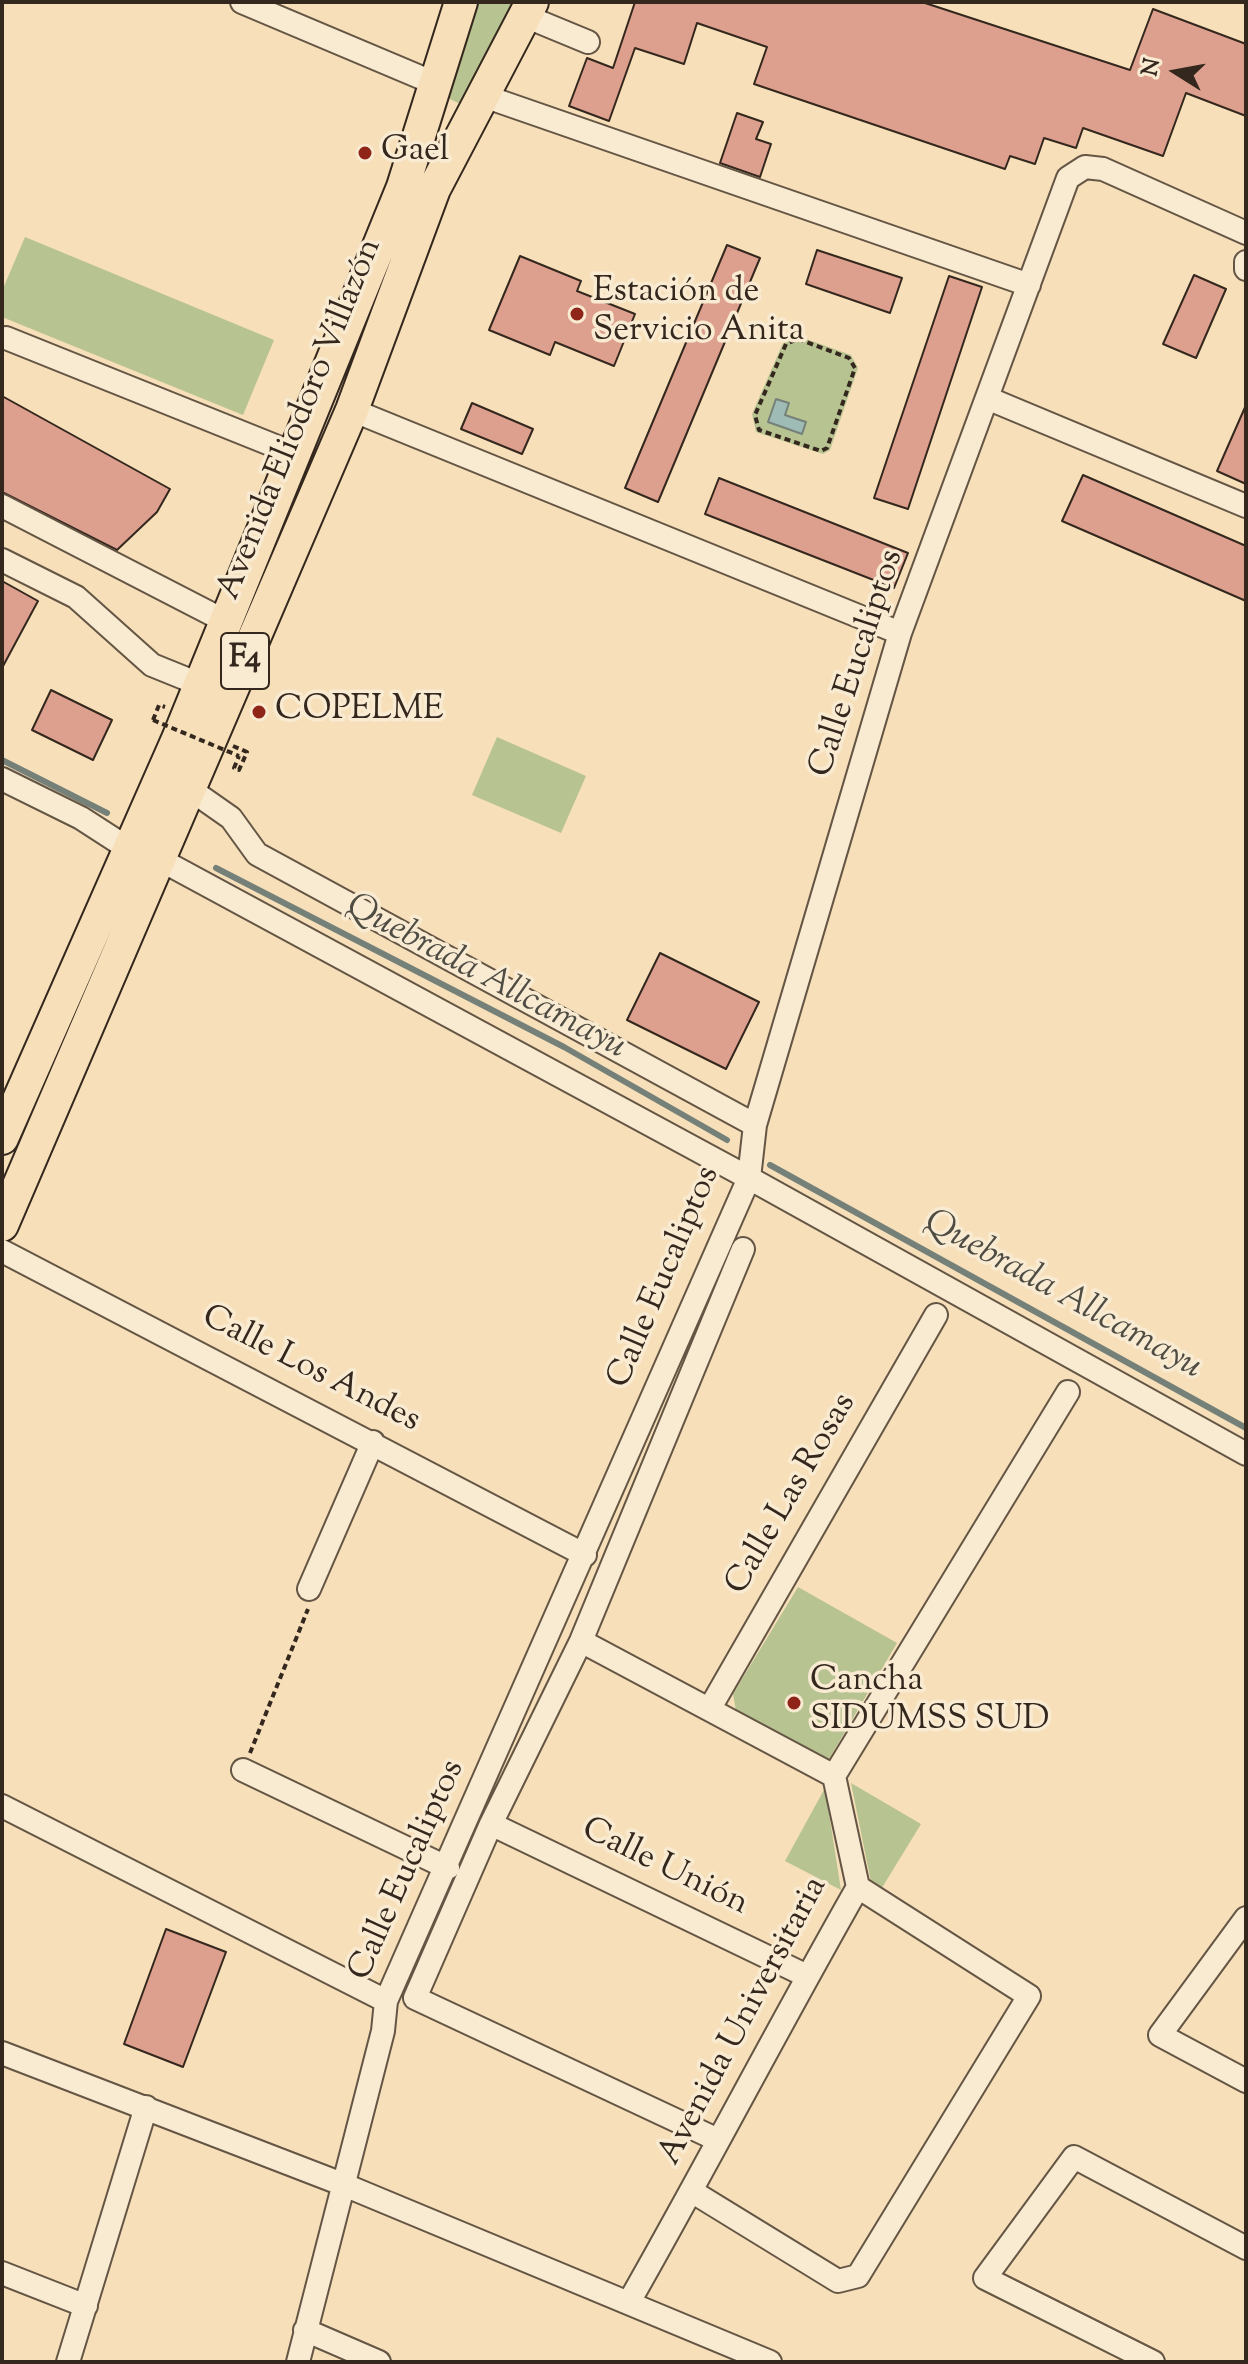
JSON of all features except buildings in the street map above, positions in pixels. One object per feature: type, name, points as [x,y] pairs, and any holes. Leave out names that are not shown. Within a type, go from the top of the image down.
[{"type":"highway","name":"Avenida Eliodoro Villazón","points":[[2,1225],[144,854],[199,684],[403,187],[461,2]]},
{"type":"highway","name":"Avenida Eliodoro Villazón","points":[[2,1138],[144,854],[191,790],[352,410],[434,189],[528,9]]},
{"type":"street","points":[[242,2],[434,83]]},
{"type":"street","points":[[528,9],[588,42]]},
{"type":"street","points":[[481,95],[1029,285]]},
{"type":"street","name":"Calle Eucaliptos","points":[[298,2362],[383,2031],[386,2001],[448,1868],[749,1178],[755,1125],[900,633],[1068,178],[1085,167],[1103,169],[1246,233]]},
{"type":"street","points":[[1246,262],[1246,269]]},
{"type":"street","points":[[6,338],[295,454]]},
{"type":"street","points":[[987,398],[1246,506]]},
{"type":"street","points":[[352,410],[900,633]]},
{"type":"street","points":[[2,506],[227,622]]},
{"type":"street","points":[[2,560],[76,597],[152,665],[199,684]]},
{"type":"street","points":[[2,779],[81,818],[749,1178],[1246,1454]]},
{"type":"street","points":[[191,790],[231,818],[257,854],[755,1125]]},
{"type":"street","name":"Calle Eucaliptos","points":[[718,2140],[415,1998],[491,1824],[581,1641],[743,1249]]},
{"type":"street","name":"Calle Los Andes","points":[[2,1251],[585,1555]]},
{"type":"street","name":"Calle Las Rosas","points":[[710,1708],[936,1315]]},
{"type":"street","points":[[581,1641],[834,1776],[1068,1392]]},
{"type":"street","points":[[309,1589],[373,1442]]},
{"type":"street","points":[[243,1770],[448,1868]]},
{"type":"street","name":"Avenida Universitaria","points":[[629,2302],[693,2192],[718,2140],[858,1887],[834,1776]]},
{"type":"street","points":[[2,1806],[386,2001]]},
{"type":"street","name":"Calle Unión","points":[[491,1824],[807,1976]]},
{"type":"street","points":[[693,2192],[838,2281],[858,2276],[1029,1996],[858,1887]]},
{"type":"street","points":[[1246,1918],[1160,2035],[1246,2081]]},
{"type":"street","points":[[2,2053],[342,2184],[770,2362]]},
{"type":"street","points":[[68,2362],[146,2107]]},
{"type":"street","points":[[1153,2362],[985,2278],[1074,2157],[1246,2248]]},
{"type":"street","points":[[2,2273],[86,2306]]},
{"type":"street","points":[[305,2330],[379,2362]]},
{"type":"path","points":[[798,339],[849,358],[853,363],[855,368],[827,448],[821,451],[759,430],[755,415],[786,344],[791,341],[798,339]]},
{"type":"path","points":[[153,720],[239,756],[234,768],[239,770],[247,752]]},
{"type":"path","points":[[243,1770],[307,1617],[309,1589]]},
{"type":"green space","points":[[476,2],[518,2],[462,105],[444,96]]},
{"type":"green space","points":[[25,237],[274,340],[243,415],[2,317],[2,291]]},
{"type":"green space","points":[[798,336],[851,355],[858,368],[830,450],[823,454],[756,432],[752,414],[783,343]]},
{"type":"green space","points":[[497,737],[586,776],[561,833],[472,795]]},
{"type":"green space","points":[[798,1587],[897,1643],[829,1759],[736,1711],[733,1694]]},
{"type":"green space","points":[[851,1783],[921,1824],[880,1891],[871,1882]]},
{"type":"green space","points":[[825,1788],[841,1890],[785,1861]]},
{"type":"water","points":[[776,399],[789,403],[785,415],[806,422],[802,434],[768,422]]},
{"type":"waterway","name":"Quebrada Allcamayu","points":[[2,760],[107,813]]},
{"type":"waterway","name":"Quebrada Allcamayu","points":[[216,868],[564,1047],[727,1140]]},
{"type":"waterway","name":"Quebrada Allcamayu","points":[[770,1165],[1246,1428]]},
{"type":"place","name":"Gael","points":[[365,153]]},
{"type":"place","name":"Estación de Servicio Anita","points":[[577,314]]},
{"type":"place","name":"COPELME","points":[[259,712]]},
{"type":"place","name":"Cancha SIDUMSS SUD","points":[[794,1703]]}]
